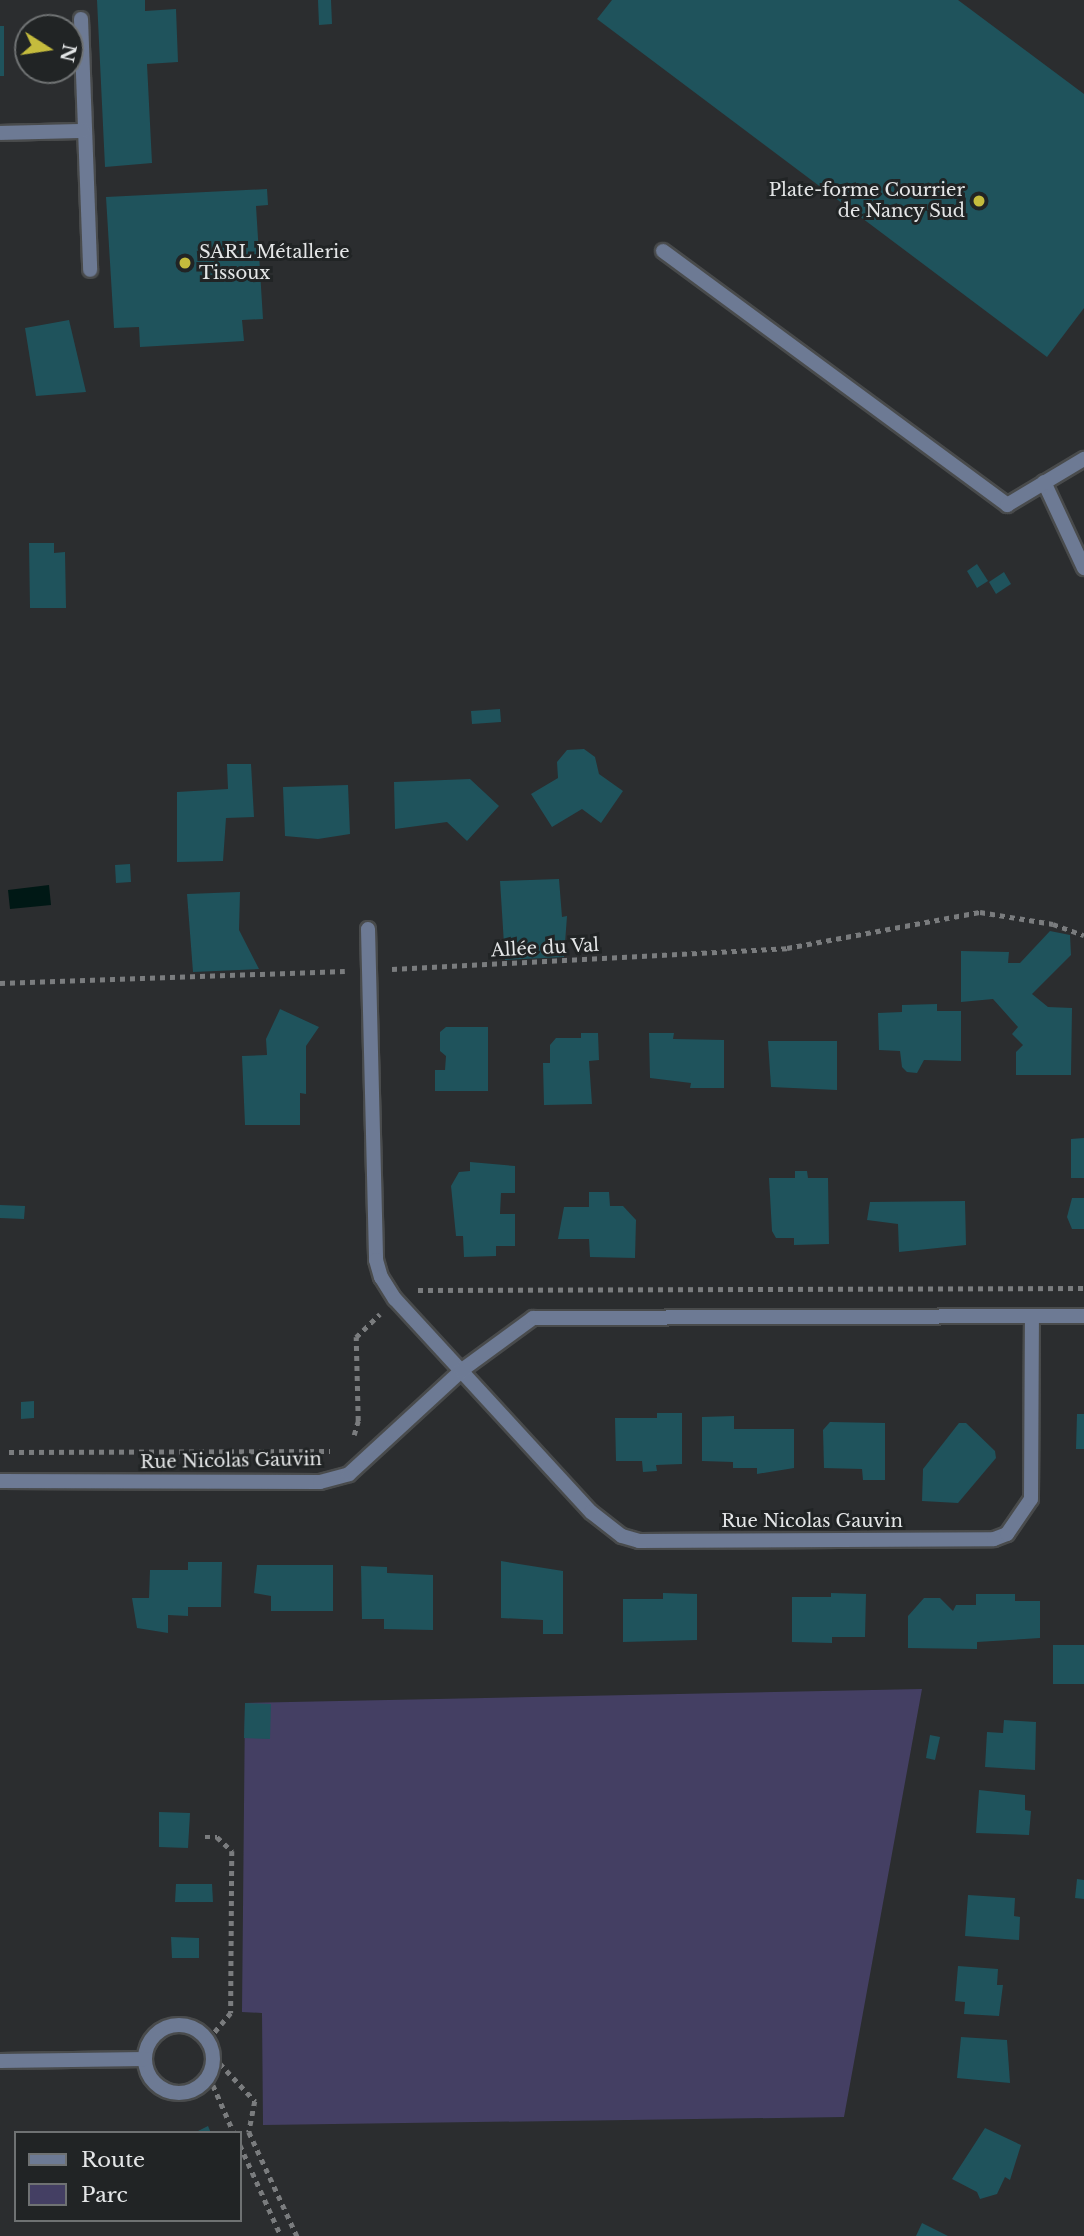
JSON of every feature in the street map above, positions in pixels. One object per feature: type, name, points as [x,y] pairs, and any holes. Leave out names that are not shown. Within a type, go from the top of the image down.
[{"type":"street","points":[[82,84],[90,270]]},
{"type":"street","points":[[0,133],[83,131]]},
{"type":"street","points":[[663,251],[1007,505],[1084,458]]},
{"type":"street","points":[[1044,482],[1084,568]]},
{"type":"street","name":"Rue Nicolas Gauvin","points":[[368,929],[376,1260],[395,1299],[592,1512],[622,1536],[639,1541],[994,1539],[1016,1526],[1031,1499],[1031,1316]]},
{"type":"street","name":"Rue Nicolas Gauvin","points":[[0,1481],[320,1482],[349,1474],[462,1370],[533,1318],[1084,1316]]},
{"type":"street","points":[[169,2026],[191,2026],[208,2040],[213,2056],[209,2076],[192,2090],[170,2092],[151,2080],[145,2059],[152,2038],[169,2026]]},
{"type":"street","points":[[0,2062],[145,2059]]},
{"type":"path","name":"Allée du Val","points":[[0,983],[370,969],[787,948],[980,912],[1053,924],[1084,935]]},
{"type":"path","points":[[205,1837],[217,1838],[232,1851],[231,2013],[208,2040]]},
{"type":"path","points":[[213,2056],[255,2101],[249,2132],[297,2236]]},
{"type":"path","points":[[209,2076],[233,2131]]},
{"type":"path","points":[[242,2149],[281,2236]]},
{"type":"green space","points":[[922,1689],[844,2117],[263,2125],[262,2013],[242,2012],[245,1703]]},
{"type":"shaded area","points":[[49,885],[51,905],[10,909],[8,890]]},
{"type":"building","points":[[97,0],[145,0],[145,11],[176,9],[178,62],[147,64],[152,163],[105,167]]},
{"type":"building","points":[[318,0],[331,0],[332,24],[319,25]]},
{"type":"building","name":"Plate-forme Courrier de Nancy Sud","points":[[612,0],[958,0],[1084,94],[1084,308],[1047,357],[597,19]]},
{"type":"building","points":[[0,26],[4,26],[4,76],[0,76]]},
{"type":"building","name":"SARL Métallerie Tissoux","points":[[267,189],[268,205],[256,206],[263,319],[242,320],[244,341],[140,347],[139,327],[114,328],[106,197]]},
{"type":"building","points":[[69,320],[86,392],[36,396],[25,328]]},
{"type":"building","points":[[29,543],[54,543],[54,553],[65,552],[66,608],[30,608]]},
{"type":"building","points":[[977,564],[988,581],[977,588],[967,571]]},
{"type":"building","points":[[1004,572],[1011,584],[996,594],[989,582]]},
{"type":"building","points":[[500,709],[501,722],[472,724],[471,711]]},
{"type":"building","points":[[584,749],[595,757],[599,774],[623,791],[601,823],[582,809],[552,827],[531,794],[558,778],[557,762],[567,750]]},
{"type":"building","points":[[227,764],[251,764],[254,817],[226,818],[223,861],[177,862],[177,792],[228,789]]},
{"type":"building","points":[[470,779],[499,806],[467,841],[447,822],[395,829],[394,782]]},
{"type":"building","points":[[348,785],[350,834],[318,839],[285,836],[283,787]]},
{"type":"building","points":[[130,864],[131,882],[116,883],[115,865]]},
{"type":"building","points":[[559,879],[562,917],[567,916],[564,957],[505,960],[500,881]]},
{"type":"building","points":[[240,892],[239,930],[259,969],[193,972],[187,894]]},
{"type":"building","points":[[1050,931],[1070,935],[1071,955],[1032,994],[1048,1007],[1072,1008],[1071,1075],[1016,1075],[1016,1052],[1023,1045],[1012,1034],[1018,1027],[993,999],[961,1002],[961,951],[1009,952],[1008,963],[1020,963]]},
{"type":"building","points":[[937,1004],[937,1011],[961,1011],[961,1061],[924,1060],[917,1073],[907,1072],[902,1067],[900,1051],[879,1050],[878,1013],[902,1012],[902,1005]]},
{"type":"building","points":[[280,1009],[319,1027],[306,1046],[306,1094],[300,1093],[300,1125],[245,1125],[242,1056],[267,1055],[266,1039]]},
{"type":"building","points":[[446,1027],[488,1027],[488,1091],[435,1091],[435,1070],[445,1070],[446,1056],[440,1051],[440,1032]]},
{"type":"building","points":[[581,1033],[598,1033],[599,1060],[589,1061],[592,1104],[544,1105],[543,1063],[550,1063],[550,1045],[556,1038],[581,1038]]},
{"type":"building","points":[[649,1033],[674,1033],[673,1039],[724,1040],[724,1088],[690,1088],[691,1083],[650,1078]]},
{"type":"building","points":[[768,1041],[837,1041],[837,1090],[771,1087]]},
{"type":"building","points":[[1084,1138],[1084,1178],[1071,1178],[1071,1139]]},
{"type":"building","points":[[470,1162],[515,1166],[515,1193],[501,1193],[500,1214],[515,1214],[515,1246],[496,1246],[496,1256],[464,1257],[463,1236],[456,1236],[451,1186],[459,1172],[470,1171]]},
{"type":"building","points":[[795,1171],[807,1171],[808,1178],[828,1178],[829,1244],[794,1245],[794,1238],[776,1238],[772,1231],[769,1178],[795,1178]]},
{"type":"building","points":[[589,1192],[609,1192],[610,1206],[623,1206],[636,1220],[635,1258],[590,1257],[589,1239],[558,1239],[564,1207],[589,1207]]},
{"type":"building","points":[[1072,1198],[1084,1198],[1084,1229],[1072,1229],[1067,1217]]},
{"type":"building","points":[[965,1201],[966,1245],[899,1252],[898,1224],[867,1220],[870,1202]]},
{"type":"building","points":[[0,1205],[25,1206],[24,1219],[0,1218]]},
{"type":"building","points":[[34,1401],[34,1418],[21,1419],[21,1402]]},
{"type":"building","points":[[657,1413],[682,1413],[682,1464],[656,1465],[657,1471],[643,1472],[642,1461],[616,1461],[615,1418],[657,1418]]},
{"type":"building","points":[[1077,1414],[1084,1414],[1084,1449],[1076,1449]]},
{"type":"building","points":[[734,1416],[734,1429],[794,1429],[794,1468],[757,1474],[757,1468],[733,1468],[733,1462],[702,1461],[702,1417]]},
{"type":"building","points":[[830,1422],[885,1423],[885,1480],[863,1480],[862,1469],[824,1468],[823,1430]]},
{"type":"building","points":[[959,1423],[966,1423],[995,1451],[996,1458],[958,1503],[922,1501],[923,1469]]},
{"type":"building","points":[[501,1561],[563,1571],[563,1634],[543,1634],[543,1620],[501,1618]]},
{"type":"building","points":[[188,1562],[222,1562],[221,1607],[188,1607],[188,1616],[168,1615],[168,1633],[137,1628],[132,1598],[149,1598],[150,1570],[188,1570]]},
{"type":"building","points":[[257,1565],[333,1565],[333,1611],[271,1611],[271,1596],[254,1593]]},
{"type":"building","points":[[361,1566],[387,1567],[387,1573],[433,1575],[433,1630],[384,1629],[384,1619],[362,1619]]},
{"type":"building","points":[[663,1593],[697,1594],[697,1640],[623,1642],[623,1599],[663,1599]]},
{"type":"building","points":[[831,1593],[866,1594],[865,1637],[832,1637],[832,1643],[792,1642],[792,1597],[831,1597]]},
{"type":"building","points":[[976,1594],[1015,1594],[1015,1601],[1040,1601],[1040,1638],[977,1642],[977,1649],[908,1648],[908,1616],[924,1598],[940,1598],[953,1611],[956,1605],[976,1605]]},
{"type":"building","points":[[1053,1645],[1084,1645],[1084,1684],[1053,1684]]},
{"type":"building","points":[[245,1703],[271,1704],[270,1739],[244,1738]]},
{"type":"building","points":[[1004,1720],[1036,1722],[1035,1770],[985,1767],[987,1732],[1003,1733]]},
{"type":"building","points":[[930,1735],[940,1737],[935,1760],[926,1758]]},
{"type":"building","points":[[979,1790],[1025,1795],[1025,1810],[1031,1811],[1029,1835],[976,1833]]},
{"type":"building","points":[[159,1812],[190,1813],[188,1848],[159,1847]]},
{"type":"building","points":[[1077,1879],[1084,1880],[1084,1899],[1075,1898]]},
{"type":"building","points":[[176,1884],[212,1884],[213,1902],[175,1902]]},
{"type":"building","points":[[968,1895],[1015,1898],[1014,1916],[1020,1917],[1019,1940],[965,1936]]},
{"type":"building","points":[[171,1937],[199,1938],[199,1958],[172,1958]]},
{"type":"building","points":[[958,1966],[998,1969],[997,1985],[1003,1985],[999,2016],[964,2014],[965,2002],[955,2001]]},
{"type":"building","points":[[961,2037],[1007,2040],[1010,2083],[957,2078]]},
{"type":"building","points":[[985,2128],[1021,2145],[1010,2180],[1005,2177],[997,2194],[980,2199],[977,2192],[952,2179]]},
{"type":"building","points":[[922,2223],[948,2236],[916,2236]]},
{"type":"place","name":"Plate-forme Courrier de Nancy Sud","points":[[979,201]]},
{"type":"place","name":"SARL Métallerie Tissoux","points":[[185,263]]}]
